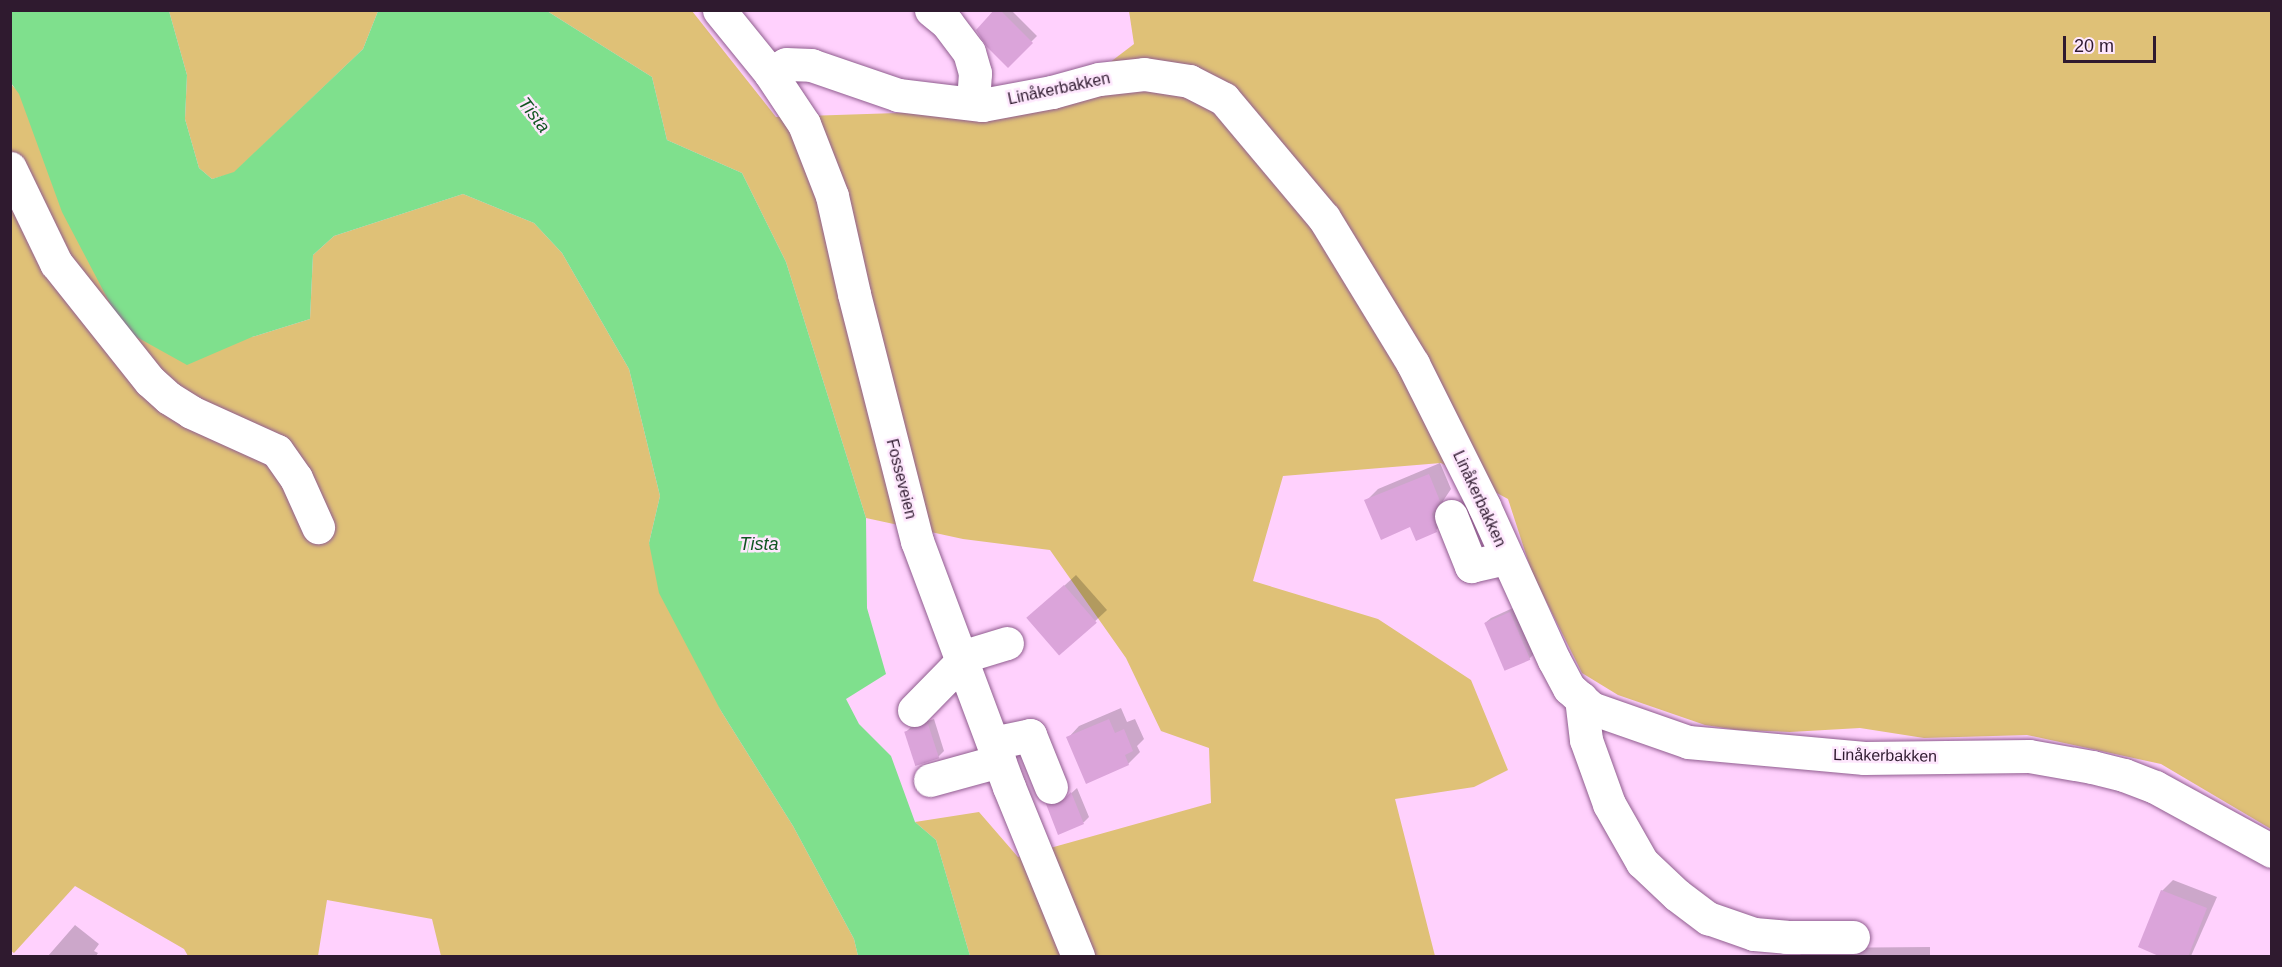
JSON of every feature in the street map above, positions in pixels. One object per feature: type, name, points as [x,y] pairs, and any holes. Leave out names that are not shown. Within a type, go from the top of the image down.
[{"type":"street","name":"Fosseveien","points":[[719,10],[770,73],[804,123],[832,196],[854,294],[917,541],[996,752],[1078,957]]},
{"type":"street","points":[[951,17],[969,52],[975,73],[973,103]]},
{"type":"street","name":"Linåkerbakken","points":[[770,73],[786,64],[811,65],[898,95],[982,105],[1099,78],[1144,74],[1190,81],[1224,99],[1324,218],[1413,364],[1484,506],[1569,688],[1591,708],[1688,742],[1864,758],[2029,756],[2092,767],[2124,775],[2155,787],[2271,851]]},
{"type":"street","points":[[10,168],[56,263],[150,381],[169,398],[191,412],[277,451],[296,478],[318,527]]},
{"type":"street","points":[[1451,516],[1471,566],[1507,558]]},
{"type":"street","points":[[914,711],[961,659],[1007,643]]},
{"type":"street","points":[[1581,698],[1586,740],[1609,804],[1642,862],[1677,895],[1708,918],[1754,934],[1786,937],[1853,937]]},
{"type":"street","points":[[930,780],[1030,735],[1050,787]]},
{"type":"shaded area","points":[[169,11],[378,11],[363,49],[234,173],[212,179],[199,168],[185,119],[187,75]]},
{"type":"shaded area","points":[[547,11],[692,11],[776,117],[1050,108],[1134,44],[1129,11],[2271,11],[2271,829],[2161,764],[2027,735],[1924,738],[1860,728],[1790,732],[1738,730],[1705,725],[1618,695],[1582,673],[1532,573],[1508,499],[1441,463],[1283,476],[1253,581],[1378,619],[1471,680],[1508,770],[1474,787],[1395,799],[1435,956],[970,956],[936,840],[915,822],[979,812],[1018,857],[1211,803],[1209,748],[1161,731],[1126,658],[1050,550],[963,539],[866,518],[786,262],[742,173],[667,140],[652,77]]},
{"type":"shaded area","points":[[10,83],[252,337],[310,319],[313,255],[334,236],[463,194],[534,223],[562,253],[629,369],[660,496],[649,543],[721,711],[793,826],[854,939],[858,956],[441,956],[432,919],[327,900],[318,956],[188,956],[184,949],[75,886],[14,953],[11,951]]},
{"type":"water","name":"Tista","points":[[11,11],[169,11],[187,75],[185,119],[199,168],[212,179],[234,172],[363,49],[378,11],[547,11],[652,77],[667,140],[742,173],[786,262],[866,518],[867,608],[886,674],[846,699],[859,724],[891,756],[915,822],[936,840],[970,956],[858,956],[854,939],[793,826],[721,711],[659,593],[649,543],[660,496],[629,369],[562,253],[534,223],[463,194],[334,236],[313,255],[310,319],[252,337],[187,365],[124,330],[62,212],[19,94],[11,83]]},
{"type":"building","points":[[994,10],[1000,10],[1033,43],[1008,68],[987,47],[976,30]]},
{"type":"building","points":[[1429,474],[1440,501],[1432,514],[1437,532],[1416,541],[1410,527],[1381,540],[1364,500]]},
{"type":"building","points":[[1064,585],[1097,623],[1059,656],[1026,618]]},
{"type":"building","points":[[1510,612],[1530,660],[1505,671],[1484,623]]},
{"type":"building","points":[[1109,719],[1115,733],[1124,729],[1133,751],[1125,755],[1129,765],[1086,784],[1066,737]]},
{"type":"building","points":[[928,724],[939,758],[915,766],[904,732]]},
{"type":"building","points":[[1071,792],[1084,824],[1058,835],[1046,804],[1059,804]]},
{"type":"building","points":[[2161,890],[2207,908],[2188,957],[2161,957],[2138,947]]}]
